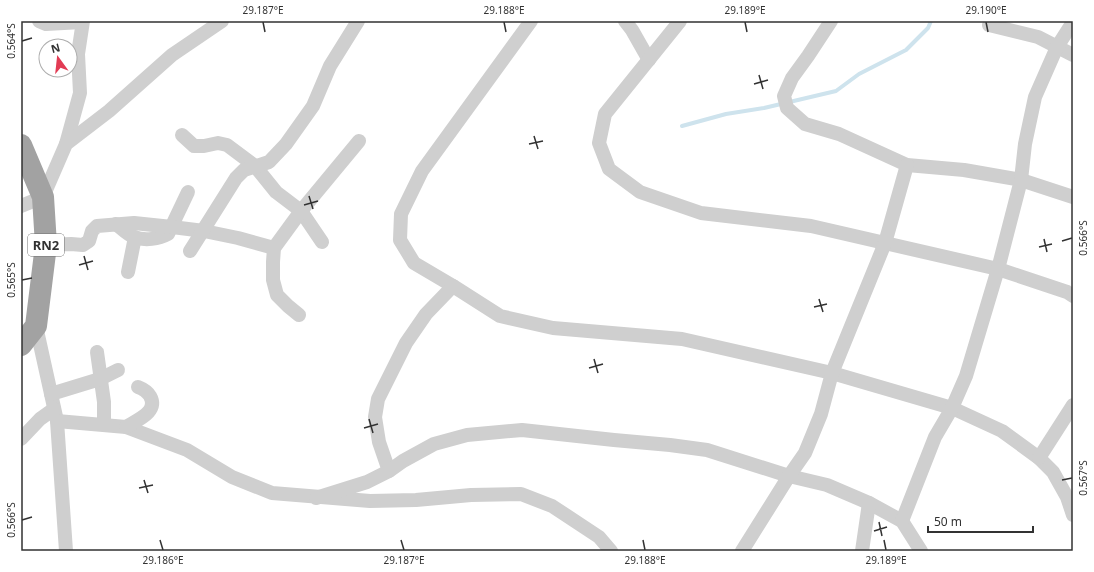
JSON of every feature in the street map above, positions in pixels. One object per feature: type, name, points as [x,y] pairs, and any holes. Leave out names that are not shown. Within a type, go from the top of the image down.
[{"type":"highway","name":"RN2","points":[[21,145],[43,196],[46,244],[36,326]]},
{"type":"highway","points":[[21,345],[36,326]]},
{"type":"street","points":[[21,206],[43,196],[66,144],[80,93],[78,54],[82,22],[46,24],[39,21]]},
{"type":"street","points":[[66,144],[109,111],[172,55],[222,21]]},
{"type":"street","points":[[190,251],[236,178],[244,170],[269,162],[286,144],[313,106],[330,66],[358,21]]},
{"type":"street","points":[[531,21],[422,171],[401,214],[400,240],[414,263],[500,316],[553,328],[682,339],[832,373],[952,408],[1002,431],[1039,458],[1053,472],[1067,497],[1073,515]]},
{"type":"street","points":[[625,21],[632,30],[649,60]]},
{"type":"street","points":[[680,21],[604,114],[599,143],[609,169],[640,192],[701,213],[811,226],[998,269],[1067,292],[1073,296]]},
{"type":"street","points":[[831,21],[792,78],[785,102],[804,124],[839,134],[907,165],[964,170],[1021,180],[1073,197]]},
{"type":"street","points":[[902,521],[936,437],[952,408],[966,376],[998,269],[1021,180],[1024,144],[1035,98],[1057,47],[1073,22]]},
{"type":"street","points":[[989,25],[1038,37],[1073,54]]},
{"type":"street","points":[[182,135],[194,146],[204,146],[218,143],[227,144],[256,166],[276,192],[301,211],[322,242]]},
{"type":"street","points":[[299,315],[277,295],[273,280],[272,262],[274,248],[301,211],[358,141]]},
{"type":"street","points":[[742,551],[805,453],[821,414],[832,373],[885,243],[907,165]]},
{"type":"street","points":[[116,224],[135,237],[152,239],[162,237],[168,234],[188,192]]},
{"type":"street","points":[[46,244],[83,245],[89,241],[92,232],[97,226],[134,223],[172,226],[204,231],[238,238],[274,248]]},
{"type":"street","points":[[128,272],[135,237]]},
{"type":"street","points":[[389,471],[380,442],[375,417],[378,399],[406,342],[426,314],[453,286]]},
{"type":"street","points":[[36,326],[56,415],[66,551]]},
{"type":"street","points":[[97,352],[104,402],[104,424]]},
{"type":"street","points":[[51,394],[100,379],[118,370]]},
{"type":"street","points":[[126,427],[149,413],[153,405],[147,392],[138,387]]},
{"type":"street","points":[[1039,458],[1073,405]]},
{"type":"street","points":[[21,439],[40,419],[56,415],[126,427],[187,450],[232,477],[272,493],[316,498],[370,501],[416,500],[471,495],[521,494],[552,506],[599,537],[611,551]]},
{"type":"street","points":[[316,498],[367,482],[389,471],[403,461],[434,444],[467,434],[522,430],[707,450],[789,476],[827,485],[869,503],[902,521],[921,551]]},
{"type":"street","points":[[862,551],[869,503]]},
{"type":"waterway","points":[[682,126],[726,114],[764,108],[836,91],[859,74],[906,50],[928,28],[931,21]]}]
